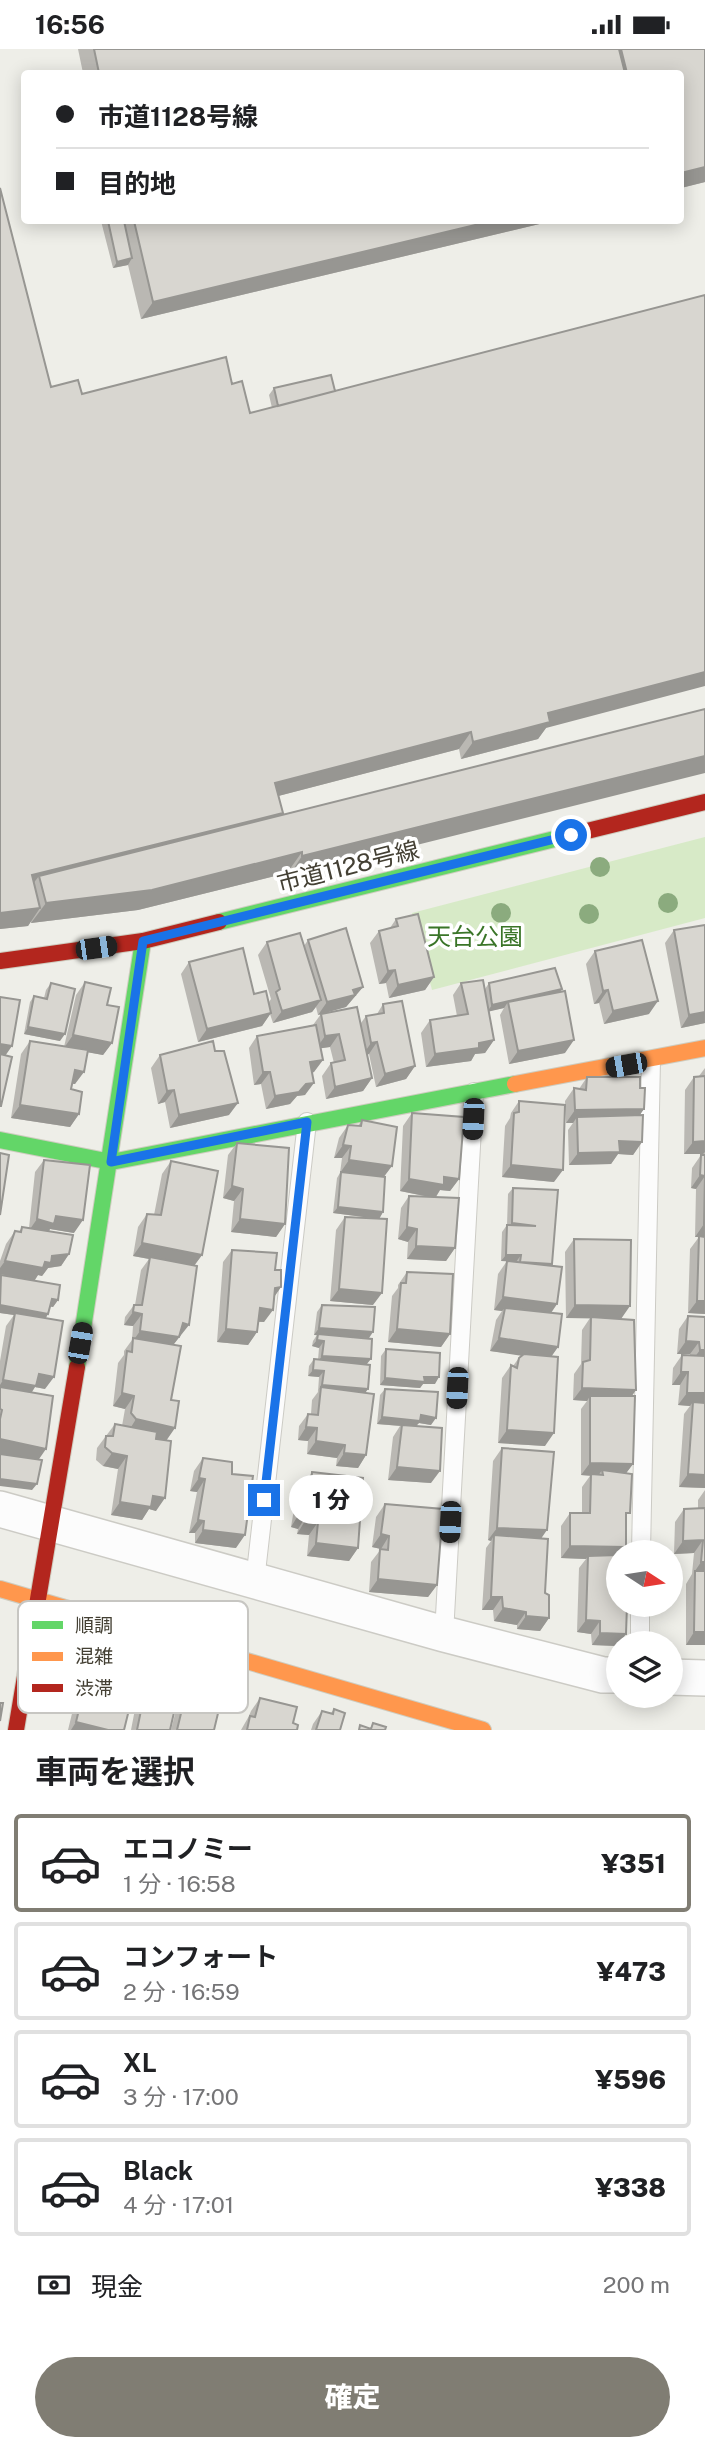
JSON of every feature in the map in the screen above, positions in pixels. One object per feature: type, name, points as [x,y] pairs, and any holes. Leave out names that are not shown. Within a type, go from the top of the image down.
[{"type":"street","name":"市道1128号線","points":[[0,961],[143,941],[705,802]]},
{"type":"street","points":[[37,1599],[111,1162],[143,941]]},
{"type":"street","points":[[0,1140],[111,1162],[307,1122],[705,1048]]},
{"type":"street","points":[[0,1509],[444,1633],[606,1675]]},
{"type":"street","points":[[0,1589],[44,1601]]},
{"type":"street","points":[[248,1661],[482,1730]]},
{"type":"street","points":[[683,1677],[705,1678]]},
{"type":"lane","points":[[641,1540],[651,1060]]},
{"type":"lane","points":[[444,1633],[474,1092]]},
{"type":"lane","points":[[255,1581],[307,1122]]},
{"type":"green space","name":"天台公園","points":[[705,837],[705,918],[432,990],[412,913]]},
{"type":"building","points":[[94,49],[619,49],[624,70],[98,70]]},
{"type":"building","points":[[621,49],[705,49],[705,167],[684,172],[684,70],[626,70]]},
{"type":"building","points":[[0,188],[51,387],[78,380],[82,394],[226,357],[232,384],[242,381],[250,413],[705,295],[705,672],[548,713],[550,722],[473,742],[471,732],[275,783],[283,813],[32,875],[40,908],[0,913]]},
{"type":"building","points":[[109,224],[125,224],[132,258],[117,262]]},
{"type":"building","points":[[135,224],[479,224],[153,302]]},
{"type":"building","points":[[331,375],[335,391],[278,406],[274,388]]},
{"type":"building","points":[[705,709],[705,756],[302,856],[302,852],[152,890],[46,903],[39,876]]},
{"type":"building","points":[[418,914],[434,977],[398,985],[395,970],[388,971],[379,931],[398,926],[396,919]]},
{"type":"building","points":[[705,925],[705,1012],[689,1015],[674,930]]},
{"type":"building","points":[[346,928],[363,987],[353,990],[355,995],[327,1002],[308,940]]},
{"type":"building","points":[[300,933],[321,1000],[282,1011],[276,992],[280,989],[267,942]]},
{"type":"building","points":[[642,940],[658,1001],[613,1011],[608,990],[603,991],[595,951]]},
{"type":"building","points":[[243,948],[254,994],[266,991],[271,1013],[207,1029],[189,962]]},
{"type":"building","points":[[555,968],[562,989],[492,1005],[489,983]]},
{"type":"building","points":[[483,980],[494,1040],[479,1043],[479,1048],[435,1054],[430,1020],[468,1014],[461,983]]},
{"type":"building","points":[[85,982],[111,988],[107,1005],[119,1007],[112,1043],[73,1035]]},
{"type":"building","points":[[51,983],[75,989],[65,1034],[28,1027],[34,996],[47,999]]},
{"type":"building","points":[[565,991],[574,1040],[518,1051],[508,1002]]},
{"type":"building","points":[[0,997],[20,1000],[12,1046],[0,1044]]},
{"type":"building","points":[[402,1001],[415,1066],[385,1074],[377,1042],[371,1043],[366,1016],[384,1013],[383,1004]]},
{"type":"building","points":[[357,1007],[372,1078],[335,1087],[331,1063],[345,1060],[339,1034],[325,1036],[321,1014]]},
{"type":"building","points":[[316,1025],[323,1060],[310,1062],[314,1083],[306,1084],[299,1092],[275,1096],[270,1072],[263,1072],[257,1036]]},
{"type":"building","points":[[30,1041],[88,1050],[84,1072],[75,1070],[71,1089],[82,1092],[79,1114],[20,1105]]},
{"type":"building","points":[[213,1041],[215,1051],[224,1051],[238,1103],[179,1115],[174,1090],[167,1091],[160,1055]]},
{"type":"building","points":[[0,1054],[12,1057],[1,1106],[0,1106]]},
{"type":"building","points":[[705,1076],[705,1141],[693,1142],[694,1077]]},
{"type":"building","points":[[587,1077],[640,1077],[640,1088],[645,1088],[644,1109],[575,1110],[574,1088],[586,1090]]},
{"type":"building","points":[[519,1101],[565,1105],[563,1170],[511,1165],[514,1113],[519,1112]]},
{"type":"building","points":[[412,1113],[464,1117],[459,1179],[444,1177],[444,1185],[409,1179]]},
{"type":"building","points":[[643,1115],[642,1142],[619,1141],[620,1152],[578,1153],[577,1117]]},
{"type":"building","points":[[362,1120],[397,1127],[392,1166],[349,1160],[351,1146],[343,1145],[348,1125],[361,1126]]},
{"type":"building","points":[[237,1143],[289,1148],[285,1224],[240,1219],[243,1189],[232,1186]]},
{"type":"building","points":[[0,1153],[9,1155],[0,1215]]},
{"type":"building","points":[[701,1155],[705,1155],[705,1176],[700,1175]]},
{"type":"building","points":[[44,1160],[90,1165],[83,1220],[56,1216],[54,1224],[37,1219]]},
{"type":"building","points":[[171,1161],[218,1171],[202,1255],[142,1243],[147,1214],[161,1215]]},
{"type":"building","points":[[341,1172],[385,1177],[383,1212],[338,1207]]},
{"type":"building","points":[[513,1188],[558,1190],[552,1264],[520,1262],[521,1255],[506,1255],[507,1225],[536,1226],[512,1223]]},
{"type":"building","points":[[409,1196],[459,1198],[455,1248],[416,1246],[417,1229],[407,1227]]},
{"type":"building","points":[[345,1217],[387,1219],[382,1293],[339,1289]]},
{"type":"building","points":[[22,1227],[73,1235],[69,1254],[52,1256],[51,1263],[45,1262],[43,1268],[5,1261],[15,1231],[21,1232]]},
{"type":"building","points":[[699,1236],[705,1237],[705,1301],[697,1301]]},
{"type":"building","points":[[574,1239],[631,1240],[630,1306],[575,1305]]},
{"type":"building","points":[[232,1250],[277,1253],[275,1270],[281,1270],[281,1287],[275,1288],[273,1310],[260,1308],[257,1332],[226,1329]]},
{"type":"building","points":[[150,1257],[197,1266],[189,1325],[183,1323],[179,1337],[140,1331],[142,1314],[133,1312],[134,1305],[142,1305]]},
{"type":"building","points":[[507,1261],[562,1267],[557,1304],[503,1297]]},
{"type":"building","points":[[407,1272],[453,1274],[450,1334],[397,1329],[401,1283],[406,1283]]},
{"type":"building","points":[[1,1275],[60,1285],[58,1300],[52,1299],[48,1314],[0,1305]]},
{"type":"building","points":[[322,1305],[375,1307],[373,1332],[319,1328]]},
{"type":"building","points":[[505,1308],[562,1314],[558,1347],[499,1338]]},
{"type":"building","points":[[15,1313],[63,1321],[54,1377],[39,1374],[36,1386],[3,1380]]},
{"type":"building","points":[[688,1316],[705,1317],[705,1350],[700,1350],[699,1342],[686,1341]]},
{"type":"building","points":[[591,1317],[634,1320],[636,1390],[582,1388],[583,1362],[590,1360]]},
{"type":"building","points":[[318,1334],[372,1339],[371,1359],[322,1356],[324,1341],[317,1340]]},
{"type":"building","points":[[133,1338],[181,1346],[171,1400],[179,1401],[175,1428],[136,1419],[131,1413],[134,1396],[122,1393],[127,1351],[132,1352]]},
{"type":"building","points":[[386,1349],[440,1353],[439,1377],[424,1377],[425,1382],[385,1378]]},
{"type":"building","points":[[524,1354],[558,1357],[554,1433],[507,1430],[511,1365],[517,1368],[519,1358]]},
{"type":"building","points":[[682,1355],[705,1356],[705,1393],[687,1393],[688,1372],[681,1372]]},
{"type":"building","points":[[314,1359],[370,1365],[368,1389],[322,1385],[324,1371],[313,1370]]},
{"type":"building","points":[[0,1387],[53,1396],[46,1449],[0,1439]]},
{"type":"building","points":[[321,1387],[374,1394],[366,1455],[344,1453],[345,1445],[316,1441],[317,1428],[306,1427],[308,1414],[318,1415]]},
{"type":"building","points":[[385,1389],[438,1392],[436,1418],[421,1415],[420,1421],[382,1417]]},
{"type":"building","points":[[590,1396],[635,1396],[633,1464],[590,1463]]},
{"type":"building","points":[[693,1402],[705,1403],[705,1475],[688,1474]]},
{"type":"building","points":[[115,1424],[157,1432],[156,1439],[171,1441],[165,1498],[153,1496],[151,1507],[120,1502],[127,1456],[112,1453],[105,1447],[106,1436],[113,1436]]},
{"type":"building","points":[[402,1425],[442,1428],[440,1471],[397,1467]]},
{"type":"building","points":[[502,1448],[554,1452],[547,1530],[497,1528]]},
{"type":"building","points":[[0,1454],[42,1460],[37,1484],[0,1479]]},
{"type":"building","points":[[203,1458],[232,1462],[232,1474],[253,1476],[245,1535],[203,1530],[204,1521],[198,1520],[205,1479],[199,1478]]},
{"type":"building","points":[[602,1470],[632,1474],[630,1513],[626,1513],[626,1540],[606,1540],[606,1547],[570,1546],[570,1513],[590,1513],[591,1474],[603,1475]]},
{"type":"building","points":[[312,1472],[363,1478],[358,1548],[316,1543],[318,1522],[305,1521],[306,1516],[299,1514],[303,1497],[310,1498]]},
{"type":"building","points":[[385,1504],[443,1509],[437,1585],[378,1579],[380,1549],[388,1550],[389,1536],[381,1534]]},
{"type":"building","points":[[705,1508],[705,1562],[701,1562],[703,1540],[683,1541],[684,1509]]},
{"type":"building","points":[[494,1535],[548,1539],[545,1593],[549,1595],[549,1618],[526,1616],[526,1612],[503,1608],[502,1597],[491,1597]]},
{"type":"building","points":[[606,1555],[606,1617],[627,1617],[626,1631],[600,1633],[600,1621],[586,1620],[588,1556]]},
{"type":"building","points":[[695,1571],[705,1571],[705,1632],[694,1632]]},
{"type":"building","points":[[260,1698],[297,1707],[293,1723],[298,1725],[297,1730],[247,1730],[250,1716],[255,1717]]},
{"type":"building","points":[[334,1709],[345,1713],[340,1730],[316,1730],[322,1711],[333,1714]]},
{"type":"building","points":[[78,1713],[128,1713],[124,1730],[108,1730],[76,1722]]},
{"type":"building","points":[[140,1713],[174,1713],[170,1730],[137,1730]]},
{"type":"building","points":[[181,1713],[218,1713],[214,1730],[177,1730]]},
{"type":"building","points":[[373,1723],[386,1727],[385,1730],[359,1730],[360,1725],[371,1729]]},
{"type":"traffic: fast","points":[[219,922],[587,831]]},
{"type":"traffic: fast","points":[[77,1367],[143,941]]},
{"type":"traffic: fast","points":[[0,1140],[111,1162],[515,1084]]},
{"type":"traffic: slow","points":[[515,1084],[705,1048]]},
{"type":"traffic: slow","points":[[0,1589],[41,1601]]},
{"type":"traffic: slow","points":[[248,1661],[483,1730]]},
{"type":"traffic: jam","points":[[587,831],[705,802]]},
{"type":"traffic: jam","points":[[0,961],[143,941],[219,922]]},
{"type":"traffic: jam","points":[[38,1601],[77,1367]]},
{"type":"traffic: jam","points":[[16,1730],[19,1713]]},
{"type":"route","points":[[264,1500],[307,1122],[111,1162],[143,941],[571,835]]}]
